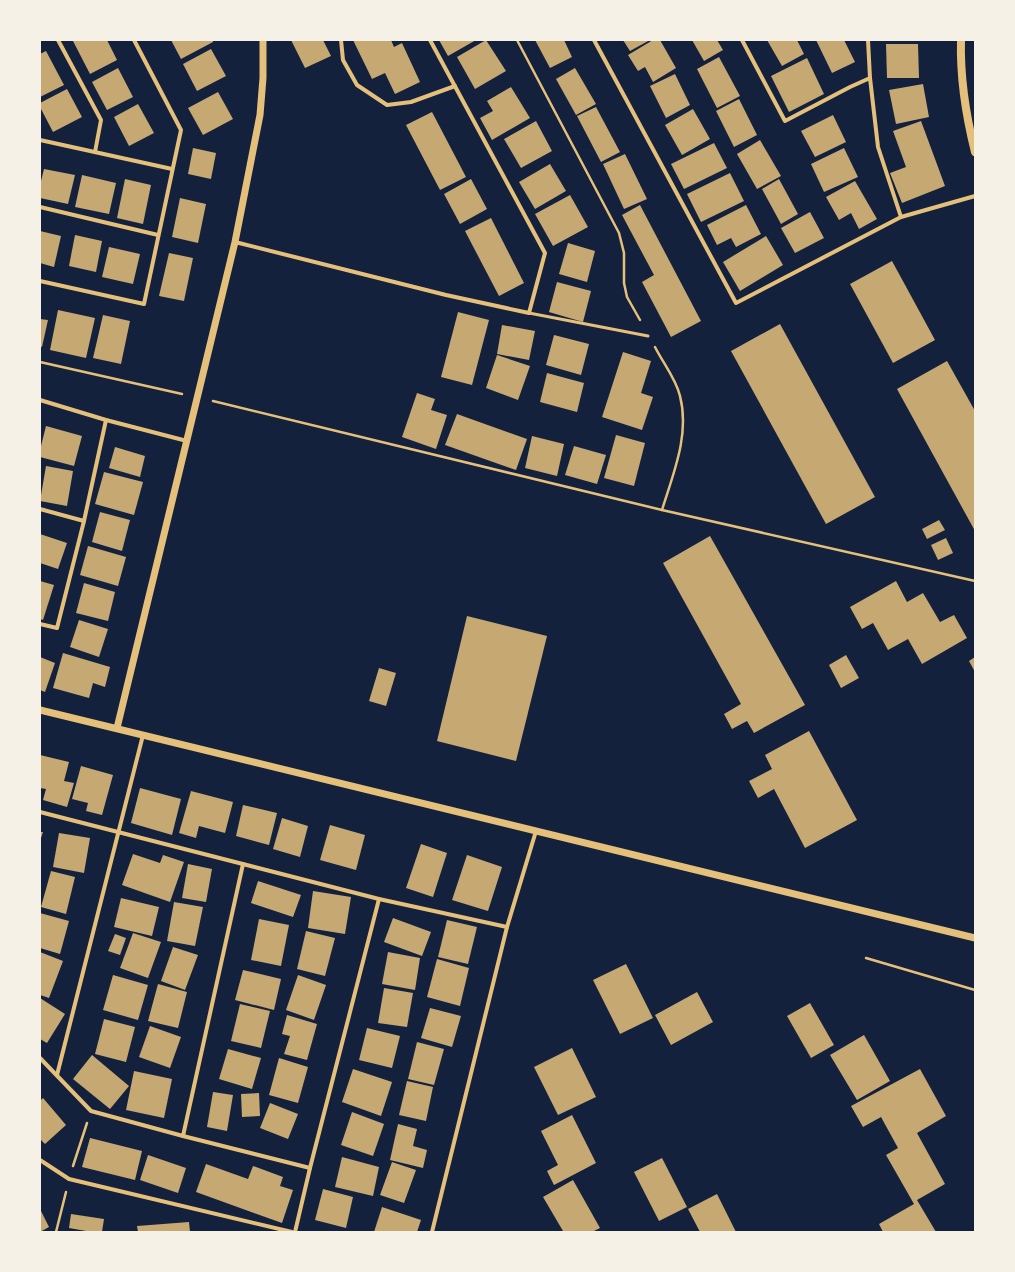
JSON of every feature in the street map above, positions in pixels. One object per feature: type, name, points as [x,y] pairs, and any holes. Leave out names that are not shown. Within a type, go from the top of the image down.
[{"type":"main road","points":[[961,40],[964,85],[970,130],[975,152]]},
{"type":"street","points":[[58,40],[101,120],[95,152]]},
{"type":"street","points":[[40,281],[144,304],[181,130],[134,40]]},
{"type":"street","points":[[117,728],[235,242],[260,115],[263,78],[263,40]]},
{"type":"street","points":[[341,40],[343,60],[357,85],[387,105],[411,102],[455,86]]},
{"type":"street","points":[[235,242],[446,295],[529,313],[545,253],[430,40]]},
{"type":"street","points":[[594,40],[736,303],[901,217],[975,196]]},
{"type":"street","points":[[742,40],[785,121],[870,78]]},
{"type":"street","points":[[868,40],[870,78],[878,146],[901,217]]},
{"type":"street","points":[[40,140],[172,169]]},
{"type":"street","points":[[40,208],[158,235]]},
{"type":"street","points":[[40,400],[106,420],[186,441]]},
{"type":"street","points":[[40,624],[57,628],[84,521],[106,420]]},
{"type":"street","points":[[40,509],[84,521]]},
{"type":"street","points":[[40,710],[975,938]]},
{"type":"street","points":[[57,1075],[120,833],[143,735]]},
{"type":"street","points":[[40,812],[379,899],[507,927]]},
{"type":"street","points":[[432,1232],[507,927],[536,831]]},
{"type":"street","points":[[183,1136],[243,864]]},
{"type":"street","points":[[40,1160],[69,1179],[294,1232],[379,899]]},
{"type":"street","points":[[40,1058],[91,1111],[310,1168]]},
{"type":"lane","points":[[529,313],[648,336]]},
{"type":"path","points":[[517,40],[619,232],[624,253],[624,283],[627,296],[680,395],[683,414],[683,433],[679,454],[662,510]]},
{"type":"path","points":[[40,362],[147,386]]},
{"type":"path","points":[[264,413],[662,510],[975,581]]},
{"type":"path","points":[[866,958],[975,990]]},
{"type":"path","points":[[56,1232],[69,1179],[91,1111]]},
{"type":"building","points":[[107,40],[117,60],[90,74],[73,41]]},
{"type":"building","points":[[171,40],[213,40],[213,42],[181,59]]},
{"type":"building","points":[[291,40],[323,40],[331,56],[305,68]]},
{"type":"building","points":[[353,40],[391,40],[394,47],[402,43],[420,82],[395,94],[385,73],[372,79]]},
{"type":"building","points":[[439,40],[476,40],[448,56]]},
{"type":"building","points":[[486,40],[506,71],[475,89],[457,57]]},
{"type":"building","points":[[535,40],[564,40],[572,57],[550,68]]},
{"type":"building","points":[[623,40],[650,40],[630,51]]},
{"type":"building","points":[[653,40],[660,40],[676,68],[653,82],[645,67],[638,71],[628,55]]},
{"type":"building","points":[[692,40],[717,40],[723,50],[704,61]]},
{"type":"building","points":[[767,40],[797,40],[804,54],[782,66]]},
{"type":"building","points":[[816,40],[844,40],[855,62],[832,73]]},
{"type":"building","points":[[886,44],[918,44],[919,78],[887,78]]},
{"type":"building","points":[[211,49],[226,76],[197,91],[183,64]]},
{"type":"building","points":[[46,51],[64,85],[40,97],[40,54]]},
{"type":"building","points":[[719,57],[740,96],[717,108],[697,69]]},
{"type":"building","points":[[807,58],[824,94],[789,112],[771,76]]},
{"type":"building","points":[[118,68],[133,97],[107,110],[92,82]]},
{"type":"building","points":[[575,68],[596,104],[576,115],[556,79]]},
{"type":"building","points":[[675,74],[690,105],[666,118],[650,86]]},
{"type":"building","points":[[923,84],[929,117],[896,124],[889,90]]},
{"type":"building","points":[[511,87],[530,118],[492,140],[480,118],[493,111],[487,101]]},
{"type":"building","points":[[67,89],[82,117],[53,132],[40,107],[40,103]]},
{"type":"building","points":[[218,92],[233,119],[203,135],[188,108]]},
{"type":"building","points":[[739,99],[757,135],[734,147],[716,111]]},
{"type":"building","points":[[138,104],[154,133],[129,146],[114,117]]},
{"type":"building","points":[[596,107],[620,152],[601,162],[577,116]]},
{"type":"building","points":[[693,109],[710,139],[682,155],[665,125]]},
{"type":"building","points":[[432,112],[466,177],[440,190],[406,125]]},
{"type":"building","points":[[833,115],[846,142],[815,157],[801,131]]},
{"type":"building","points":[[536,121],[552,151],[521,168],[504,139]]},
{"type":"building","points":[[921,121],[945,186],[902,203],[890,173],[906,167],[893,131]]},
{"type":"building","points":[[760,140],[781,176],[757,189],[737,154]]},
{"type":"building","points":[[714,143],[727,168],[684,189],[671,164]]},
{"type":"building","points":[[193,148],[216,153],[211,179],[188,174]]},
{"type":"building","points":[[844,148],[858,177],[824,192],[811,164]]},
{"type":"building","points":[[625,154],[647,199],[624,209],[603,164]]},
{"type":"building","points":[[550,164],[566,191],[535,209],[519,182]]},
{"type":"building","points":[[44,169],[75,175],[68,204],[40,198],[40,185]]},
{"type":"building","points":[[730,173],[744,201],[701,222],[687,194]]},
{"type":"building","points":[[82,175],[116,183],[109,214],[75,207]]},
{"type":"building","points":[[125,179],[151,185],[143,224],[117,218]]},
{"type":"building","points":[[471,179],[487,209],[460,224],[444,194]]},
{"type":"building","points":[[779,179],[798,214],[781,224],[762,189]]},
{"type":"building","points":[[855,181],[877,219],[859,229],[851,213],[839,220],[826,197]]},
{"type":"building","points":[[570,195],[588,227],[553,246],[535,214]]},
{"type":"building","points":[[180,198],[206,204],[198,243],[172,237]]},
{"type":"building","points":[[640,205],[701,321],[671,337],[642,282],[654,275],[622,215]]},
{"type":"building","points":[[746,205],[761,234],[736,247],[731,238],[717,245],[707,225]]},
{"type":"building","points":[[810,212],[824,238],[795,253],[781,228]]},
{"type":"building","points":[[491,218],[524,283],[499,296],[465,231]]},
{"type":"building","points":[[40,231],[61,236],[54,267],[40,263]]},
{"type":"building","points":[[75,235],[102,241],[96,272],[69,266]]},
{"type":"building","points":[[766,236],[783,265],[740,291],[723,262]]},
{"type":"building","points":[[568,243],[595,251],[587,282],[559,274]]},
{"type":"building","points":[[109,247],[140,254],[133,284],[102,277]]},
{"type":"building","points":[[169,253],[193,258],[184,301],[159,296]]},
{"type":"building","points":[[892,261],[935,340],[893,363],[850,284]]},
{"type":"building","points":[[557,282],[591,291],[583,322],[549,312]]},
{"type":"building","points":[[58,310],[95,318],[86,358],[50,350]]},
{"type":"building","points":[[458,312],[489,320],[472,385],[441,377]]},
{"type":"building","points":[[103,315],[130,321],[121,364],[93,358]]},
{"type":"building","points":[[40,319],[48,320],[42,347],[40,346]]},
{"type":"building","points":[[780,324],[875,497],[826,524],[731,351]]},
{"type":"building","points":[[502,325],[535,331],[529,360],[497,354]]},
{"type":"building","points":[[554,335],[589,344],[581,375],[546,365]]},
{"type":"building","points":[[623,352],[651,361],[641,393],[653,397],[642,430],[602,417]]},
{"type":"building","points":[[497,355],[530,366],[518,400],[486,388]]},
{"type":"building","points":[[947,361],[975,411],[975,531],[897,389]]},
{"type":"building","points":[[547,373],[584,383],[577,412],[540,402]]},
{"type":"building","points":[[417,393],[435,399],[431,410],[447,415],[436,449],[402,437]]},
{"type":"building","points":[[457,414],[527,439],[516,470],[445,445]]},
{"type":"building","points":[[46,426],[82,436],[74,466],[40,457],[40,450]]},
{"type":"building","points":[[616,435],[645,443],[634,486],[604,478]]},
{"type":"building","points":[[532,436],[564,444],[557,476],[525,468]]},
{"type":"building","points":[[574,446],[606,455],[597,484],[565,475]]},
{"type":"building","points":[[115,447],[145,456],[140,477],[109,468]]},
{"type":"building","points":[[46,466],[73,471],[67,506],[40,501]]},
{"type":"building","points":[[104,472],[143,482],[134,515],[95,504]]},
{"type":"building","points":[[100,512],[130,520],[122,551],[92,542]]},
{"type":"building","points":[[939,520],[945,530],[927,539],[922,529]]},
{"type":"building","points":[[40,534],[67,543],[58,569],[40,563]]},
{"type":"building","points":[[710,536],[805,705],[754,733],[747,721],[732,729],[724,714],[741,704],[663,563]]},
{"type":"building","points":[[946,538],[953,553],[938,560],[931,545]]},
{"type":"building","points":[[88,546],[126,557],[118,586],[80,575]]},
{"type":"building","points":[[40,581],[54,585],[43,620],[40,619]]},
{"type":"building","points":[[896,581],[907,602],[923,593],[940,622],[954,615],[967,638],[922,664],[908,639],[888,650],[873,623],[862,629],[850,607]]},
{"type":"building","points":[[84,583],[115,592],[108,621],[76,613]]},
{"type":"building","points":[[467,616],[547,636],[516,761],[437,741]]},
{"type":"building","points":[[79,620],[108,629],[99,657],[70,647]]},
{"type":"building","points":[[63,653],[110,667],[105,687],[93,683],[89,698],[53,688]]},
{"type":"building","points":[[846,655],[859,678],[841,688],[829,665]]},
{"type":"building","points":[[40,657],[55,663],[45,692],[40,690]]},
{"type":"building","points":[[975,657],[975,672],[969,661]]},
{"type":"building","points":[[379,668],[396,673],[386,706],[369,701]]},
{"type":"building","points":[[809,731],[857,820],[805,848],[774,789],[758,798],[749,781],[772,769],[765,755]]},
{"type":"building","points":[[40,755],[69,762],[64,781],[74,783],[67,807],[43,800],[46,789],[40,788]]},
{"type":"building","points":[[81,766],[113,775],[102,815],[86,811],[88,803],[72,799]]},
{"type":"building","points":[[140,788],[181,799],[172,835],[131,823]]},
{"type":"building","points":[[191,791],[233,802],[225,833],[199,826],[196,838],[179,833]]},
{"type":"building","points":[[243,805],[277,813],[269,845],[236,836]]},
{"type":"building","points":[[282,818],[308,826],[300,857],[273,849]]},
{"type":"building","points":[[330,825],[365,835],[356,870],[320,860]]},
{"type":"building","points":[[40,832],[43,832],[40,841]]},
{"type":"building","points":[[59,833],[90,838],[84,873],[53,867]]},
{"type":"building","points":[[421,844],[447,853],[433,897],[406,888]]},
{"type":"building","points":[[133,854],[160,863],[163,855],[184,862],[170,902],[122,885]]},
{"type":"building","points":[[467,855],[502,867],[488,911],[452,900]]},
{"type":"building","points":[[188,864],[212,869],[206,902],[182,898]]},
{"type":"building","points":[[51,871],[75,877],[66,914],[41,907]]},
{"type":"building","points":[[258,881],[301,895],[293,917],[251,903]]},
{"type":"building","points":[[313,891],[351,897],[345,934],[308,928]]},
{"type":"building","points":[[121,898],[159,907],[152,936],[114,927]]},
{"type":"building","points":[[174,902],[203,907],[195,946],[167,941]]},
{"type":"building","points":[[40,913],[69,921],[60,954],[40,948]]},
{"type":"building","points":[[393,918],[431,932],[422,956],[384,942]]},
{"type":"building","points":[[259,919],[289,925],[281,966],[251,960]]},
{"type":"building","points":[[447,920],[477,927],[468,964],[438,957]]},
{"type":"building","points":[[306,931],[335,938],[325,976],[297,969]]},
{"type":"building","points":[[133,933],[161,942],[148,978],[120,968]]},
{"type":"building","points":[[115,934],[126,938],[120,955],[108,951]]},
{"type":"building","points":[[173,947],[198,955],[185,990],[161,981]]},
{"type":"building","points":[[40,952],[63,961],[49,998],[40,995]]},
{"type":"building","points":[[388,952],[420,958],[415,990],[382,984]]},
{"type":"building","points":[[437,959],[469,968],[460,1006],[427,997]]},
{"type":"building","points":[[626,964],[653,1018],[620,1034],[593,980]]},
{"type":"building","points":[[243,970],[281,979],[274,1010],[235,1000]]},
{"type":"building","points":[[113,975],[148,985],[138,1020],[103,1010]]},
{"type":"building","points":[[298,975],[326,985],[314,1020],[286,1010]]},
{"type":"building","points":[[158,984],[187,992],[178,1028],[148,1021]]},
{"type":"building","points":[[384,988],[413,993],[407,1027],[378,1023]]},
{"type":"building","points":[[697,992],[713,1022],[671,1045],[655,1015]]},
{"type":"building","points":[[40,998],[65,1014],[47,1043],[40,1039]]},
{"type":"building","points":[[810,1003],[834,1045],[811,1058],[787,1016]]},
{"type":"building","points":[[240,1004],[270,1011],[261,1048],[231,1041]]},
{"type":"building","points":[[430,1008],[461,1016],[452,1047],[421,1038]]},
{"type":"building","points":[[287,1015],[317,1024],[307,1060],[284,1054],[290,1036],[282,1034]]},
{"type":"building","points":[[104,1019],[135,1027],[126,1062],[95,1054]]},
{"type":"building","points":[[150,1026],[181,1037],[170,1068],[139,1057]]},
{"type":"building","points":[[367,1028],[400,1036],[392,1068],[359,1060]]},
{"type":"building","points":[[864,1035],[890,1081],[857,1100],[830,1055]]},
{"type":"building","points":[[417,1042],[444,1049],[434,1085],[408,1079]]},
{"type":"building","points":[[572,1048],[596,1097],[558,1115],[534,1067]]},
{"type":"building","points":[[228,1049],[261,1058],[252,1089],[219,1079]]},
{"type":"building","points":[[92,1055],[129,1086],[110,1109],[73,1079]]},
{"type":"building","points":[[279,1058],[308,1067],[298,1103],[269,1095]]},
{"type":"building","points":[[353,1069],[392,1082],[381,1116],[342,1102]]},
{"type":"building","points":[[920,1069],[946,1116],[917,1133],[945,1184],[917,1200],[936,1232],[883,1232],[879,1224],[914,1204],[886,1155],[898,1148],[881,1117],[863,1127],[851,1106]]},
{"type":"building","points":[[134,1071],[172,1079],[164,1118],[126,1110]]},
{"type":"building","points":[[407,1081],[433,1087],[426,1121],[399,1115]]},
{"type":"building","points":[[213,1092],[233,1095],[227,1131],[207,1127]]},
{"type":"building","points":[[259,1093],[260,1116],[242,1117],[241,1094]]},
{"type":"building","points":[[43,1098],[66,1125],[45,1144],[40,1139],[40,1101]]},
{"type":"building","points":[[270,1103],[298,1114],[288,1139],[260,1128]]},
{"type":"building","points":[[352,1112],[384,1124],[373,1156],[341,1145]]},
{"type":"building","points":[[572,1115],[596,1163],[554,1185],[547,1171],[558,1165],[541,1131]]},
{"type":"building","points":[[398,1124],[417,1129],[413,1146],[427,1150],[423,1168],[390,1160]]},
{"type":"building","points":[[90,1138],[142,1151],[135,1180],[82,1167]]},
{"type":"building","points":[[148,1155],[186,1168],[178,1193],[140,1180]]},
{"type":"building","points":[[342,1157],[379,1167],[373,1196],[335,1187]]},
{"type":"building","points":[[662,1158],[687,1207],[659,1221],[634,1172]]},
{"type":"building","points":[[392,1162],[416,1170],[404,1203],[380,1195]]},
{"type":"building","points":[[206,1164],[248,1179],[253,1166],[283,1177],[280,1186],[293,1190],[282,1223],[196,1192]]},
{"type":"building","points":[[573,1180],[600,1228],[592,1232],[561,1232],[563,1231],[543,1197]]},
{"type":"building","points":[[323,1189],[353,1197],[346,1228],[315,1220]]},
{"type":"building","points":[[717,1194],[736,1232],[700,1232],[688,1209]]},
{"type":"building","points":[[382,1207],[421,1220],[417,1232],[374,1232]]},
{"type":"building","points":[[40,1209],[49,1227],[40,1232]]},
{"type":"building","points":[[71,1214],[104,1219],[102,1232],[92,1232],[69,1228]]},
{"type":"building","points":[[189,1222],[190,1232],[138,1232],[137,1226]]}]
